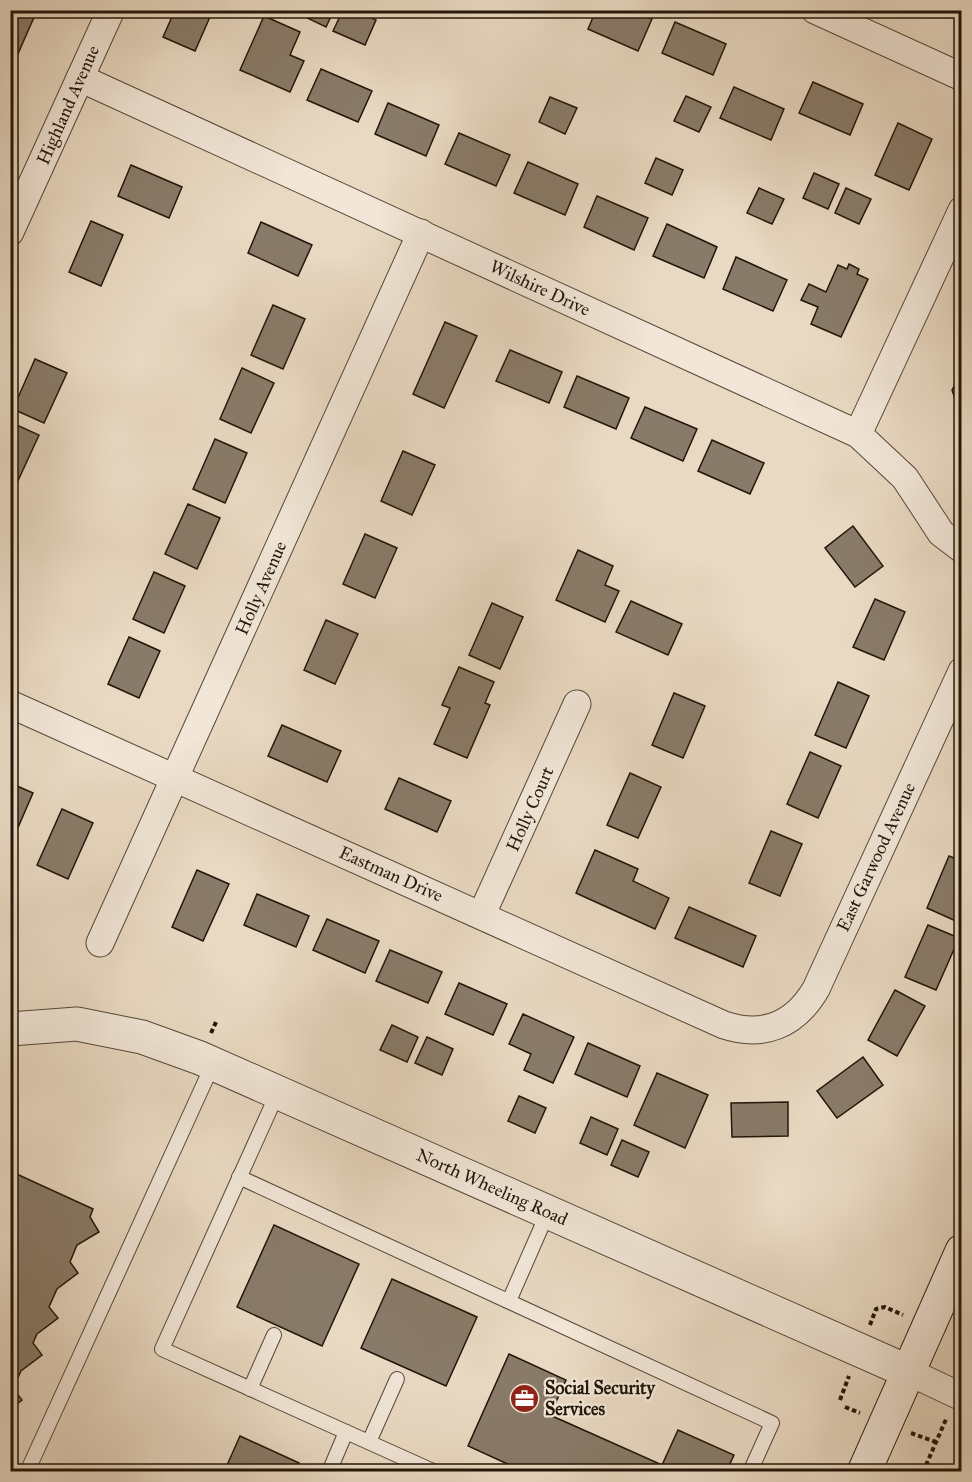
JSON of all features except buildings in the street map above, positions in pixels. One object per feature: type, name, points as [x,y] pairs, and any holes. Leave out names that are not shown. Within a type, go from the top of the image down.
[{"type":"street","name":"Highland Avenue","points":[[10,232],[111,10]]},
{"type":"street","points":[[815,10],[962,76]]},
{"type":"street","name":"Wilshire Drive","points":[[80,78],[858,434],[905,478],[941,533],[962,549]]},
{"type":"street","points":[[858,434],[962,210]]},
{"type":"street","name":"Holly Avenue","points":[[100,943],[421,233]]},
{"type":"street","name":"East Garwood Avenue","points":[[774,1028],[797,1014],[816,990],[962,671]]},
{"type":"street","name":"Eastman Drive","points":[[10,704],[724,1024],[751,1031],[774,1028]]},
{"type":"street","name":"Holly Court","points":[[482,914],[577,704]]},
{"type":"street","name":"North Wheeling Road","points":[[10,1029],[77,1024],[142,1037],[213,1064],[962,1397]]},
{"type":"street","points":[[864,1472],[962,1251]]},
{"type":"lane","points":[[27,1472],[213,1064]]},
{"type":"lane","points":[[278,1092],[162,1349],[431,1471]]},
{"type":"lane","points":[[239,1177],[772,1423],[750,1472]]},
{"type":"lane","points":[[508,1301],[548,1212]]},
{"type":"lane","points":[[250,1389],[274,1335]]},
{"type":"lane","points":[[369,1442],[397,1379]]},
{"type":"lane","points":[[329,1472],[346,1432]]},
{"type":"path","points":[[876,1309],[885,1306]]},
{"type":"path","points":[[922,1472],[936,1442]]},
{"type":"place","name":"Social Security Services","points":[[524,1398]]}]
